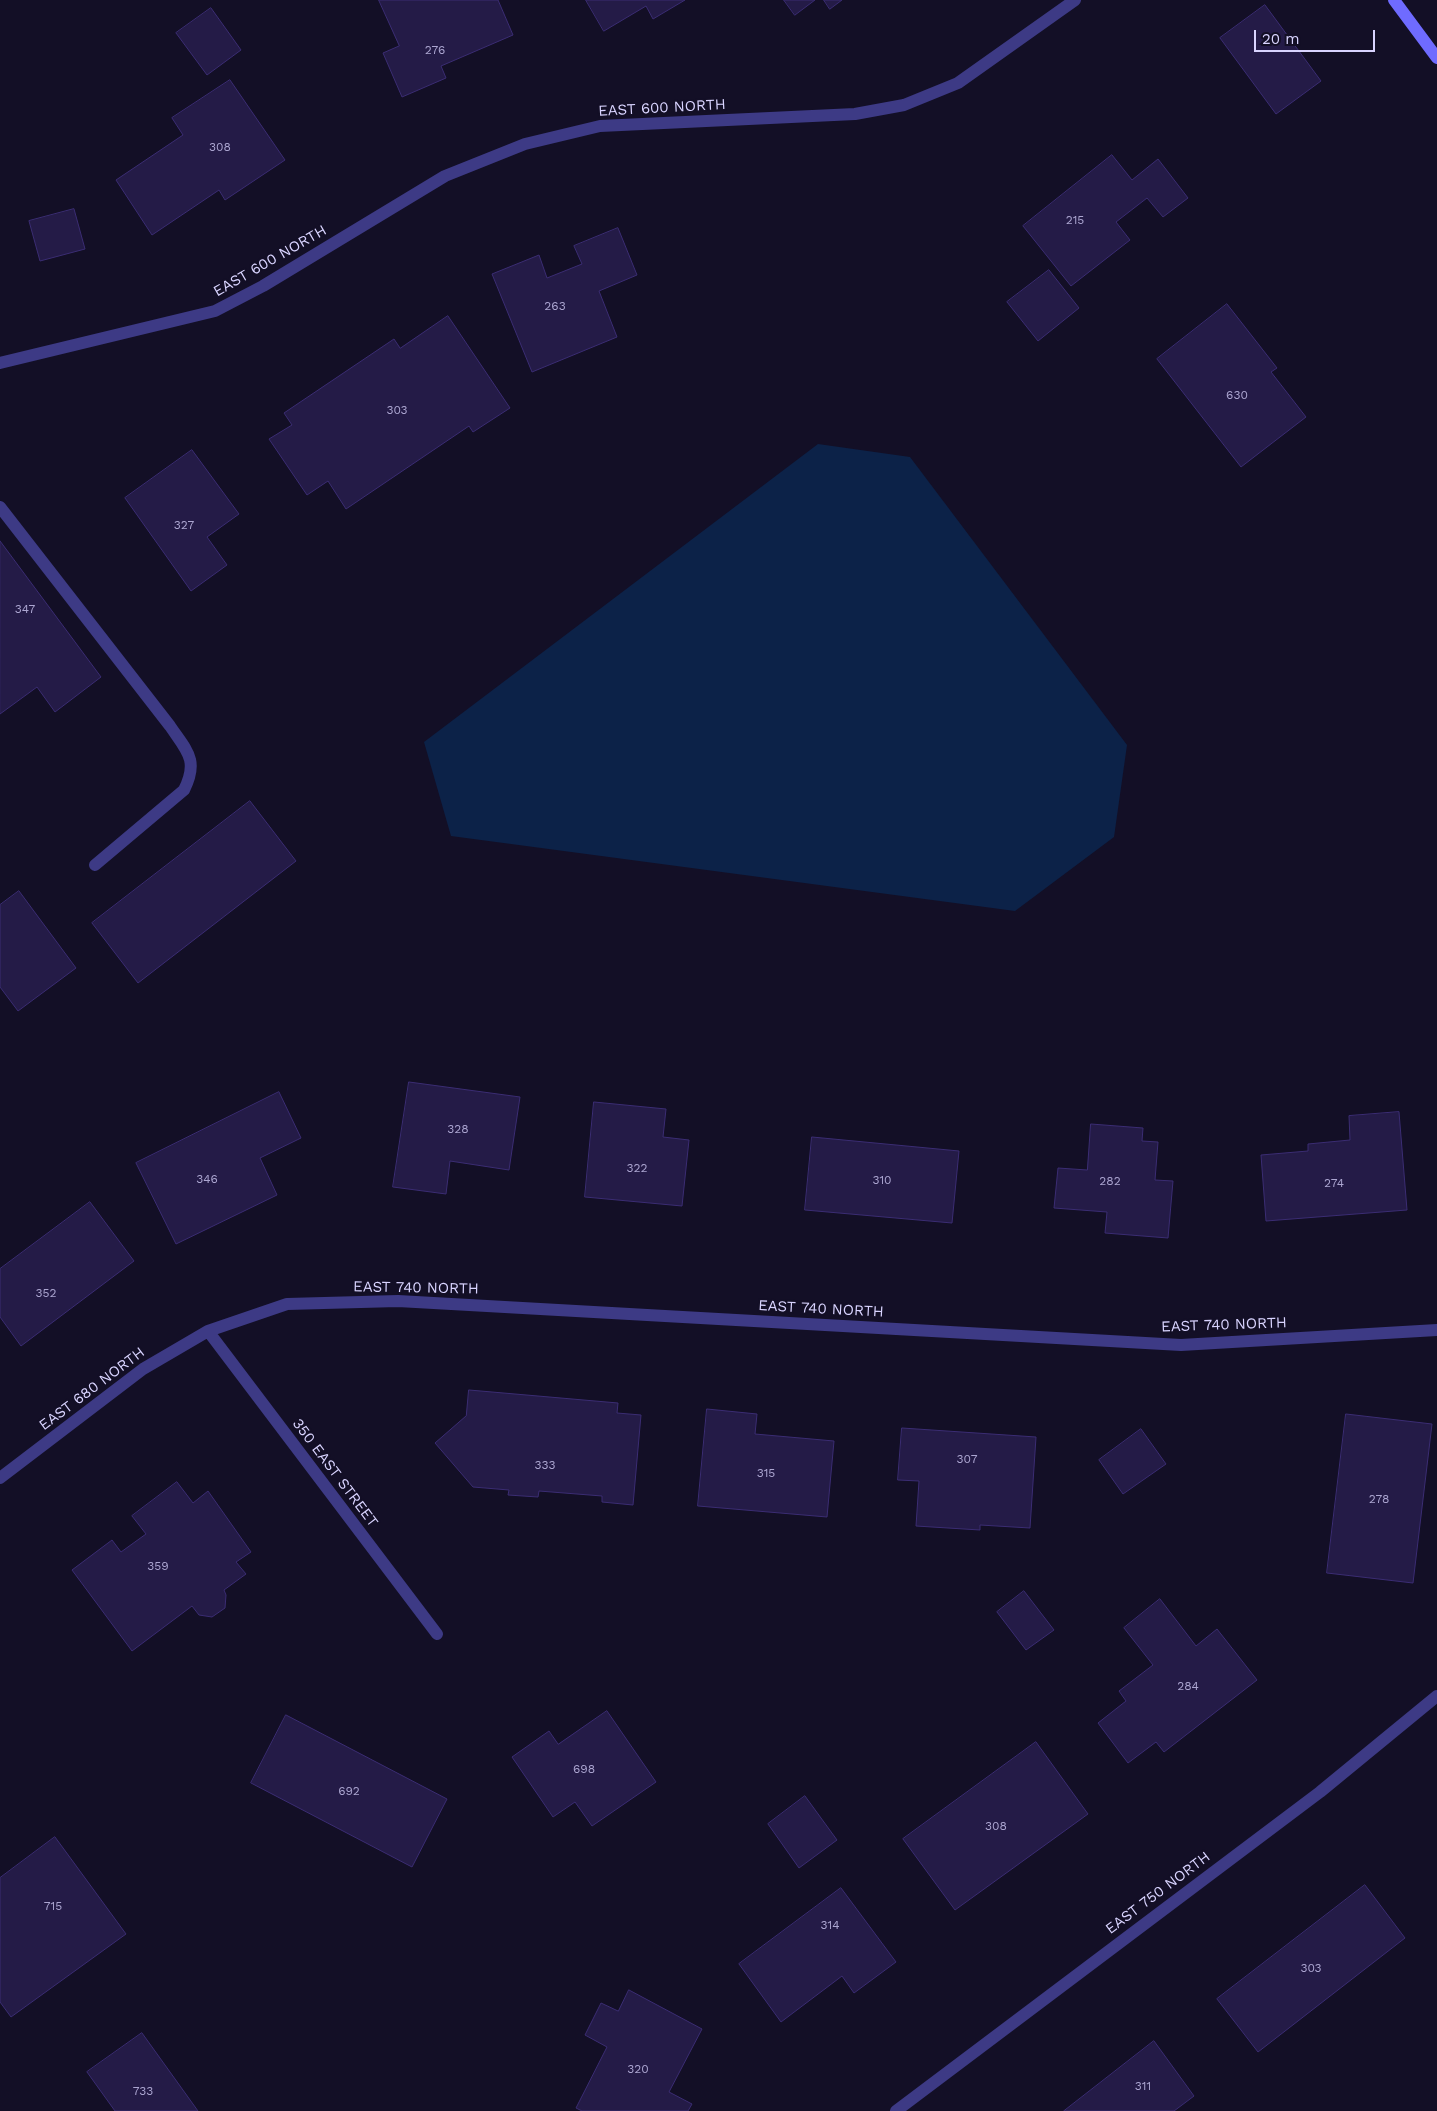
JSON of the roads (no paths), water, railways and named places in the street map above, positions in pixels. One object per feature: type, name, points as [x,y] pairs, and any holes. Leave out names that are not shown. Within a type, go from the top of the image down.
[{"type":"street","name":"EAST 600 NORTH","points":[[0,363],[215,311],[263,286],[445,176],[525,144],[600,126],[856,114],[904,105],[958,82],[1075,0]]},
{"type":"street","points":[[1394,0],[1437,58]]},
{"type":"street","points":[[0,507],[170,726],[190,755],[192,774],[184,790],[95,865]]},
{"type":"street","name":"EAST 740 NORTH","points":[[208,1331],[287,1304],[398,1301],[1181,1345],[1437,1330]]},
{"type":"street","name":"EAST 680 NORTH","points":[[0,1478],[143,1369],[208,1331]]},
{"type":"street","name":"350 EAST STREET","points":[[208,1331],[437,1634]]},
{"type":"street","name":"EAST 750 NORTH","points":[[896,2111],[1320,1792],[1437,1696]]},
{"type":"water","points":[[818,444],[910,457],[1127,745],[1114,837],[1015,911],[451,836],[424,742]]}]
